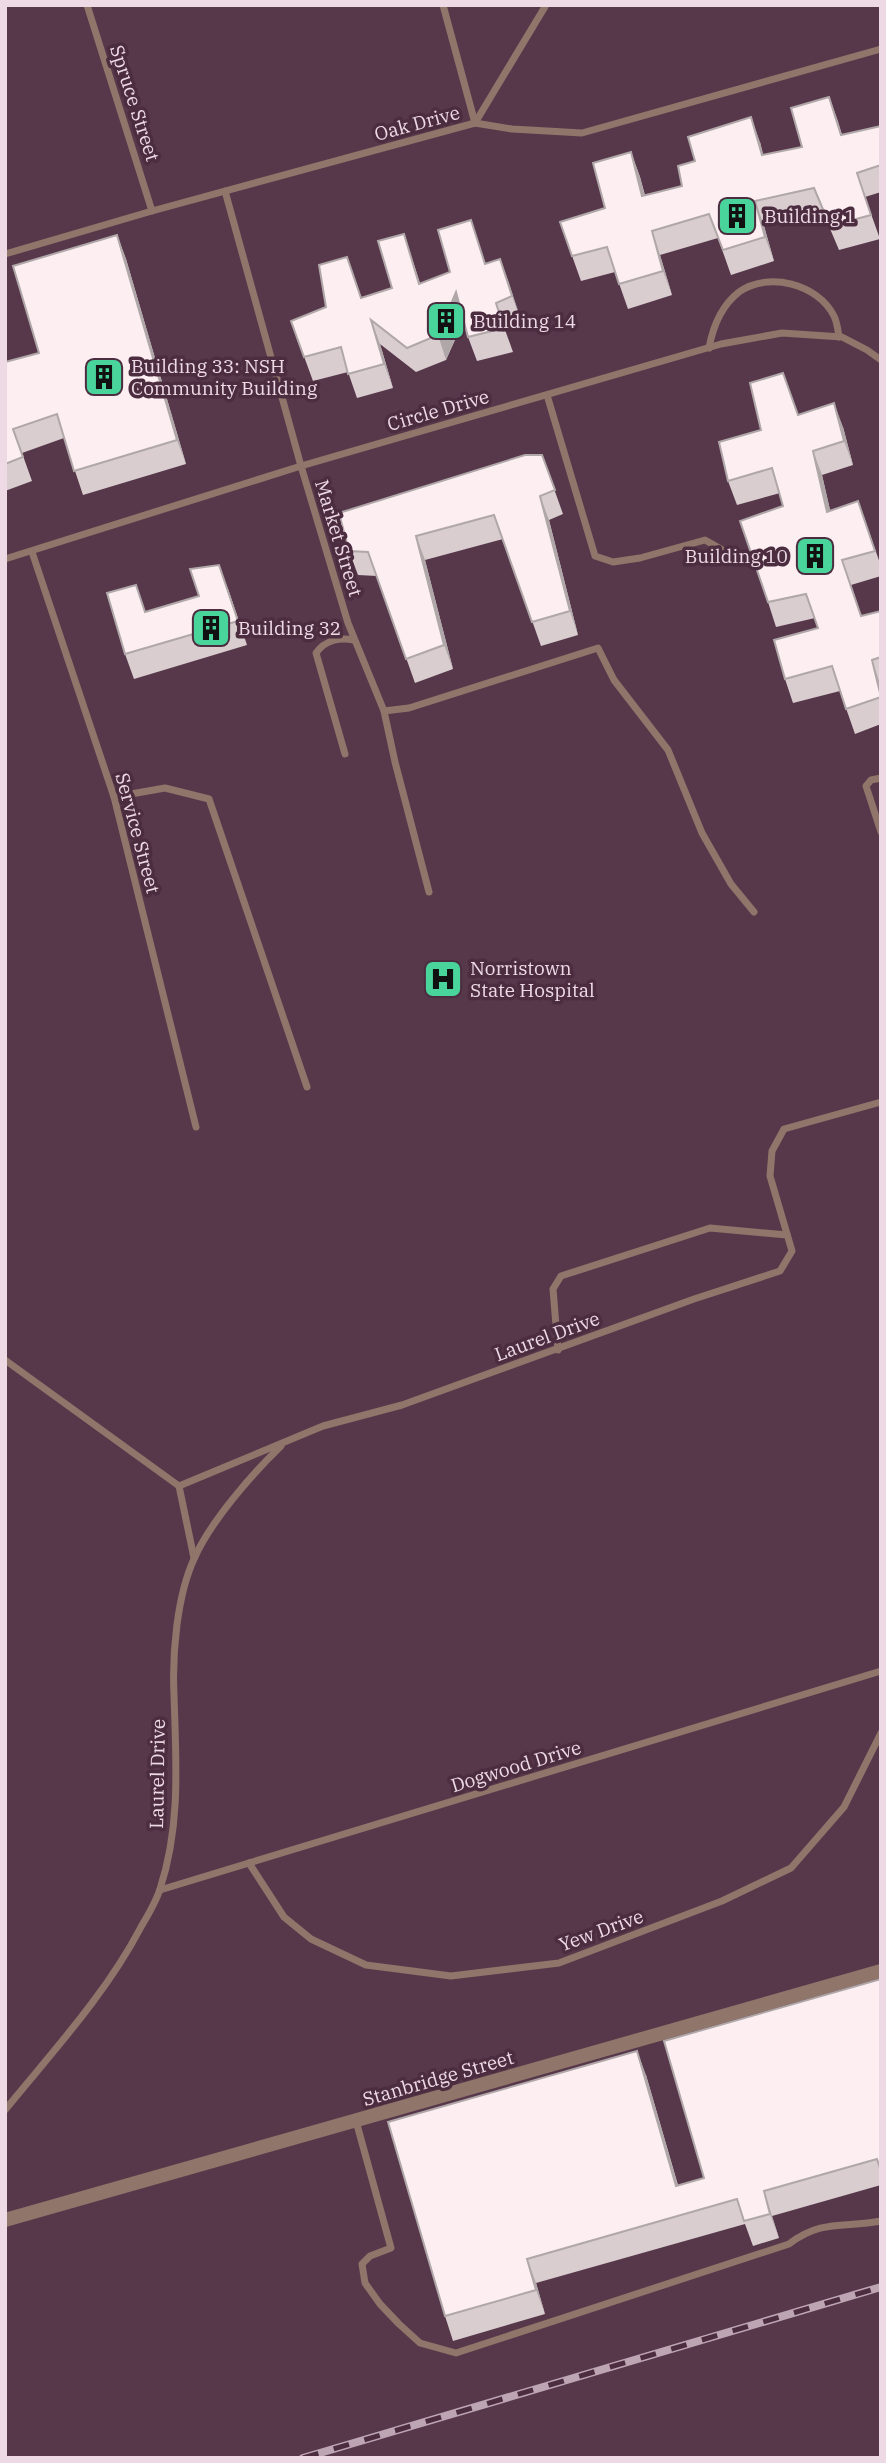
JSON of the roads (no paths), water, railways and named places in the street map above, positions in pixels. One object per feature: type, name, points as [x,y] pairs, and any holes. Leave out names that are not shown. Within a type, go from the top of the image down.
[{"type":"street","name":"Stanbridge Street","points":[[5,2220],[881,1971]]},
{"type":"lane","name":"Spruce Street","points":[[87,5],[152,211]]},
{"type":"lane","points":[[443,5],[475,123]]},
{"type":"lane","points":[[475,123],[546,5]]},
{"type":"lane","name":"Oak Drive","points":[[5,254],[475,123],[512,129],[582,133],[881,50]]},
{"type":"lane","name":"Market Street","points":[[225,191],[301,466],[354,640],[384,711],[429,892]]},
{"type":"lane","points":[[709,348],[712,328],[729,303],[751,286],[766,283],[783,282],[794,285],[821,299],[836,319],[839,337]]},
{"type":"lane","name":"Circle Drive","points":[[5,559],[301,466],[709,348],[782,333],[839,337],[867,349],[881,360]]},
{"type":"lane","points":[[547,395],[595,556],[613,562],[627,560],[705,540],[721,549],[728,557]]},
{"type":"lane","name":"Service Street","points":[[32,552],[114,797],[196,1127]]},
{"type":"lane","points":[[345,754],[316,653],[322,646],[343,638],[354,640]]},
{"type":"lane","points":[[384,711],[409,708],[598,648],[614,680],[668,750],[702,833],[732,884],[754,912]]},
{"type":"lane","points":[[881,778],[871,780],[866,786],[881,832]]},
{"type":"lane","points":[[114,797],[165,789],[209,799],[307,1087]]},
{"type":"lane","points":[[558,1350],[553,1289],[561,1276],[710,1228],[788,1235],[770,1176],[772,1151],[784,1129],[881,1102]]},
{"type":"lane","name":"Laurel Drive","points":[[194,1558],[179,1486],[323,1426],[402,1405],[694,1299],[780,1272],[792,1251],[788,1235]]},
{"type":"lane","points":[[5,1360],[179,1486]]},
{"type":"lane","name":"Laurel Drive","points":[[5,2110],[112,1976],[132,1945],[160,1890],[175,1824],[178,1764],[174,1691],[177,1631],[183,1595],[194,1558],[218,1520],[255,1471],[285,1442]]},
{"type":"lane","name":"Dogwood Drive","points":[[160,1890],[881,1671]]},
{"type":"lane","name":"Yew Drive","points":[[249,1863],[284,1917],[310,1939],[366,1965],[452,1976],[559,1963],[722,1901],[791,1868],[845,1807],[881,1733]]},
{"type":"lane","points":[[356,2121],[391,2248],[370,2256],[362,2264],[365,2283],[380,2304],[420,2343],[456,2353],[789,2244],[805,2232],[830,2225],[881,2221]]},
{"type":"railway","points":[[303,2458],[881,2287]]},
{"type":"place","name":"Building 1","points":[[737,216]]},
{"type":"place","name":"Building 14","points":[[446,321]]},
{"type":"place","name":"Building 33: NSH Community Building","points":[[104,377]]},
{"type":"place","name":"Building 10","points":[[815,556]]},
{"type":"place","name":"Building 32","points":[[211,628]]},
{"type":"place","name":"Norristown State Hospital","points":[[443,979]]}]
